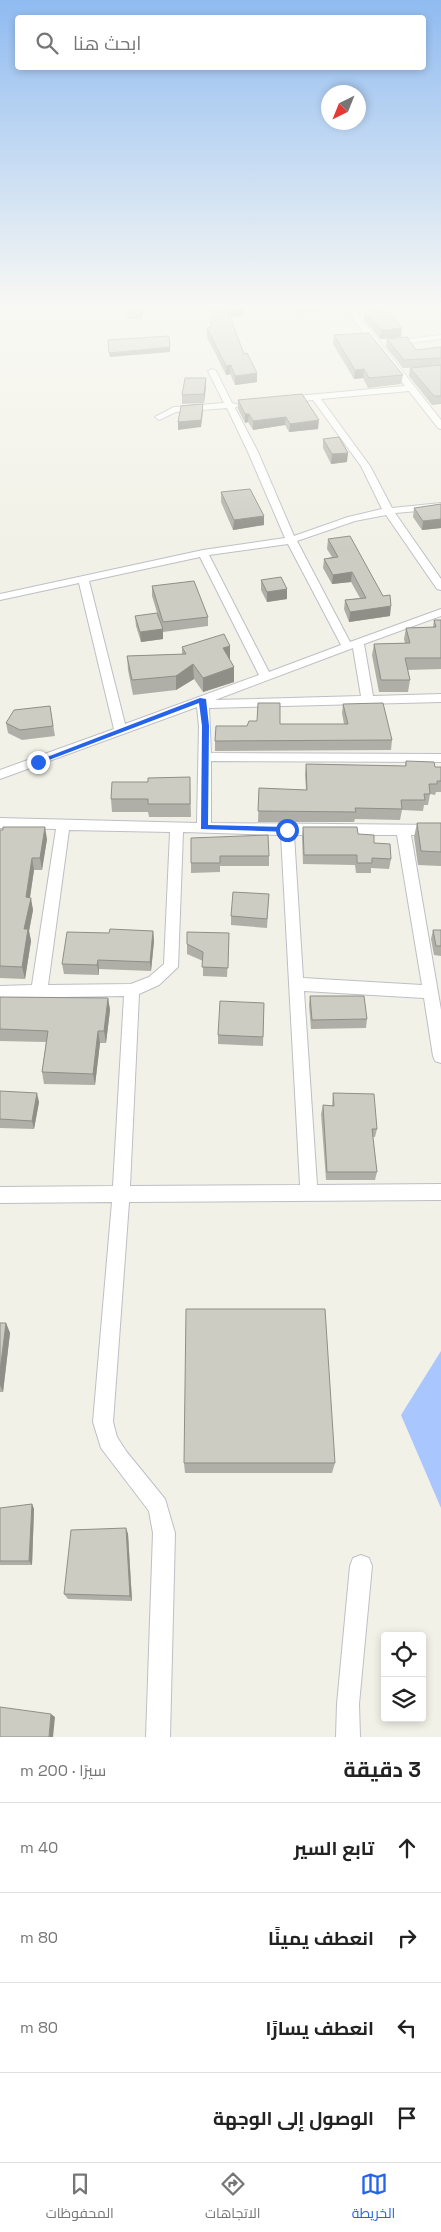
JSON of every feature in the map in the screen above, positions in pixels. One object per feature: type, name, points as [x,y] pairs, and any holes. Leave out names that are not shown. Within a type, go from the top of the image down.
[{"type":"street","points":[[219,387],[253,452],[291,540],[352,644],[368,700]]},
{"type":"street","points":[[277,401],[413,388],[441,426]]},
{"type":"street","points":[[316,397],[355,451],[383,497],[388,511],[441,587]]},
{"type":"street","points":[[159,416],[174,410],[248,404]]},
{"type":"street","points":[[428,409],[441,407]]},
{"type":"street","points":[[0,597],[203,553],[291,540],[344,521],[388,511],[441,506]]},
{"type":"street","points":[[203,553],[265,676]]},
{"type":"street","points":[[84,580],[120,730]]},
{"type":"street","points":[[0,775],[120,730],[203,702],[265,676],[441,612]]},
{"type":"street","points":[[203,702],[441,698]]},
{"type":"street","points":[[203,702],[205,757],[204,827]]},
{"type":"street","points":[[205,757],[441,758]]},
{"type":"street","points":[[0,824],[287,830],[441,830]]},
{"type":"street","points":[[38,992],[63,826]]},
{"type":"street","points":[[0,992],[132,990],[154,982],[170,967],[177,827]]},
{"type":"street","points":[[403,829],[441,1056]]},
{"type":"street","points":[[287,830],[310,1193]]},
{"type":"street","points":[[297,984],[430,992]]},
{"type":"street","points":[[132,990],[121,1194],[103,1422],[108,1441],[119,1458],[158,1506],[164,1533],[158,1737]]},
{"type":"street","points":[[0,1196],[441,1192]]},
{"type":"street","points":[[348,1737],[348,1704],[361,1566]]},
{"type":"water","points":[[441,1351],[441,1508],[401,1415]]},
{"type":"building","points":[[183,387],[205,387],[204,394],[182,395]]},
{"type":"building","points":[[426,387],[441,387],[441,396],[434,396]]},
{"type":"building","points":[[302,394],[319,420],[290,424],[286,417],[253,421],[249,414],[245,414],[238,400]]},
{"type":"building","points":[[203,404],[201,420],[178,422],[181,406]]},
{"type":"building","points":[[339,437],[348,453],[332,454],[323,439]]},
{"type":"building","points":[[250,489],[264,516],[234,520],[221,492]]},
{"type":"building","points":[[441,504],[441,519],[423,521],[414,508]]},
{"type":"building","points":[[350,536],[383,596],[390,595],[391,606],[350,612],[345,600],[366,598],[352,572],[333,575],[324,559],[338,557],[328,539]]},
{"type":"building","points":[[281,577],[287,589],[267,592],[261,580]]},
{"type":"building","points":[[194,581],[208,617],[163,622],[152,586]]},
{"type":"building","points":[[157,613],[163,629],[140,632],[135,616]]},
{"type":"building","points":[[434,620],[441,620],[441,658],[405,658],[410,680],[381,680],[374,644],[410,643],[406,628],[436,627]]},
{"type":"building","points":[[224,634],[230,646],[223,648],[234,667],[203,678],[193,664],[176,676],[132,680],[127,656],[186,654],[182,647]]},
{"type":"building","points":[[258,703],[280,703],[280,724],[348,724],[343,704],[383,703],[392,740],[215,741],[216,726],[247,726],[249,721],[257,721]]},
{"type":"building","points":[[50,706],[53,726],[20,730],[6,723],[14,710]]},
{"type":"building","points":[[406,761],[434,762],[435,767],[441,767],[441,781],[437,781],[437,784],[429,784],[430,794],[424,794],[425,800],[401,800],[402,809],[355,808],[356,812],[258,811],[259,788],[307,790],[306,764],[406,766]]},
{"type":"building","points":[[190,777],[190,804],[148,804],[148,799],[111,799],[112,782],[148,782],[148,778]]},
{"type":"building","points":[[417,823],[441,823],[441,852],[421,851]]},
{"type":"building","points":[[3,827],[45,827],[40,858],[32,858],[26,897],[31,898],[24,929],[28,929],[22,967],[0,966],[0,830],[3,830]]},
{"type":"building","points":[[303,827],[357,827],[358,834],[374,835],[374,843],[390,844],[391,859],[372,858],[372,863],[357,863],[357,855],[304,855]]},
{"type":"building","points":[[268,835],[269,856],[220,856],[220,863],[191,863],[191,838]]},
{"type":"building","points":[[233,892],[269,894],[267,919],[231,916]]},
{"type":"building","points":[[110,929],[153,931],[150,962],[98,960],[97,965],[62,964],[67,932],[109,933]]},
{"type":"building","points":[[433,930],[441,930],[441,946],[436,946]]},
{"type":"building","points":[[187,932],[229,933],[228,968],[202,967],[203,952],[187,944]]},
{"type":"building","points":[[310,996],[364,996],[367,1019],[312,1020]]},
{"type":"building","points":[[0,997],[108,998],[104,1031],[98,1031],[93,1074],[42,1072],[48,1031],[0,1029]]},
{"type":"building","points":[[220,1001],[264,1003],[263,1037],[218,1035]]},
{"type":"building","points":[[0,1091],[37,1093],[32,1121],[0,1119]]},
{"type":"building","points":[[333,1093],[374,1094],[377,1129],[372,1129],[377,1172],[327,1172],[323,1105],[334,1106]]},
{"type":"building","points":[[186,1309],[325,1309],[335,1463],[184,1463]]},
{"type":"building","points":[[0,1323],[6,1323],[0,1371]]},
{"type":"building","points":[[32,1504],[29,1561],[0,1561],[0,1508]]},
{"type":"building","points":[[126,1528],[130,1596],[64,1594],[71,1530]]},
{"type":"building","points":[[0,1707],[51,1714],[49,1737],[0,1737]]},
{"type":"route","points":[[38,762],[202,699],[205,726],[206,782],[204,827],[287,830]]}]
